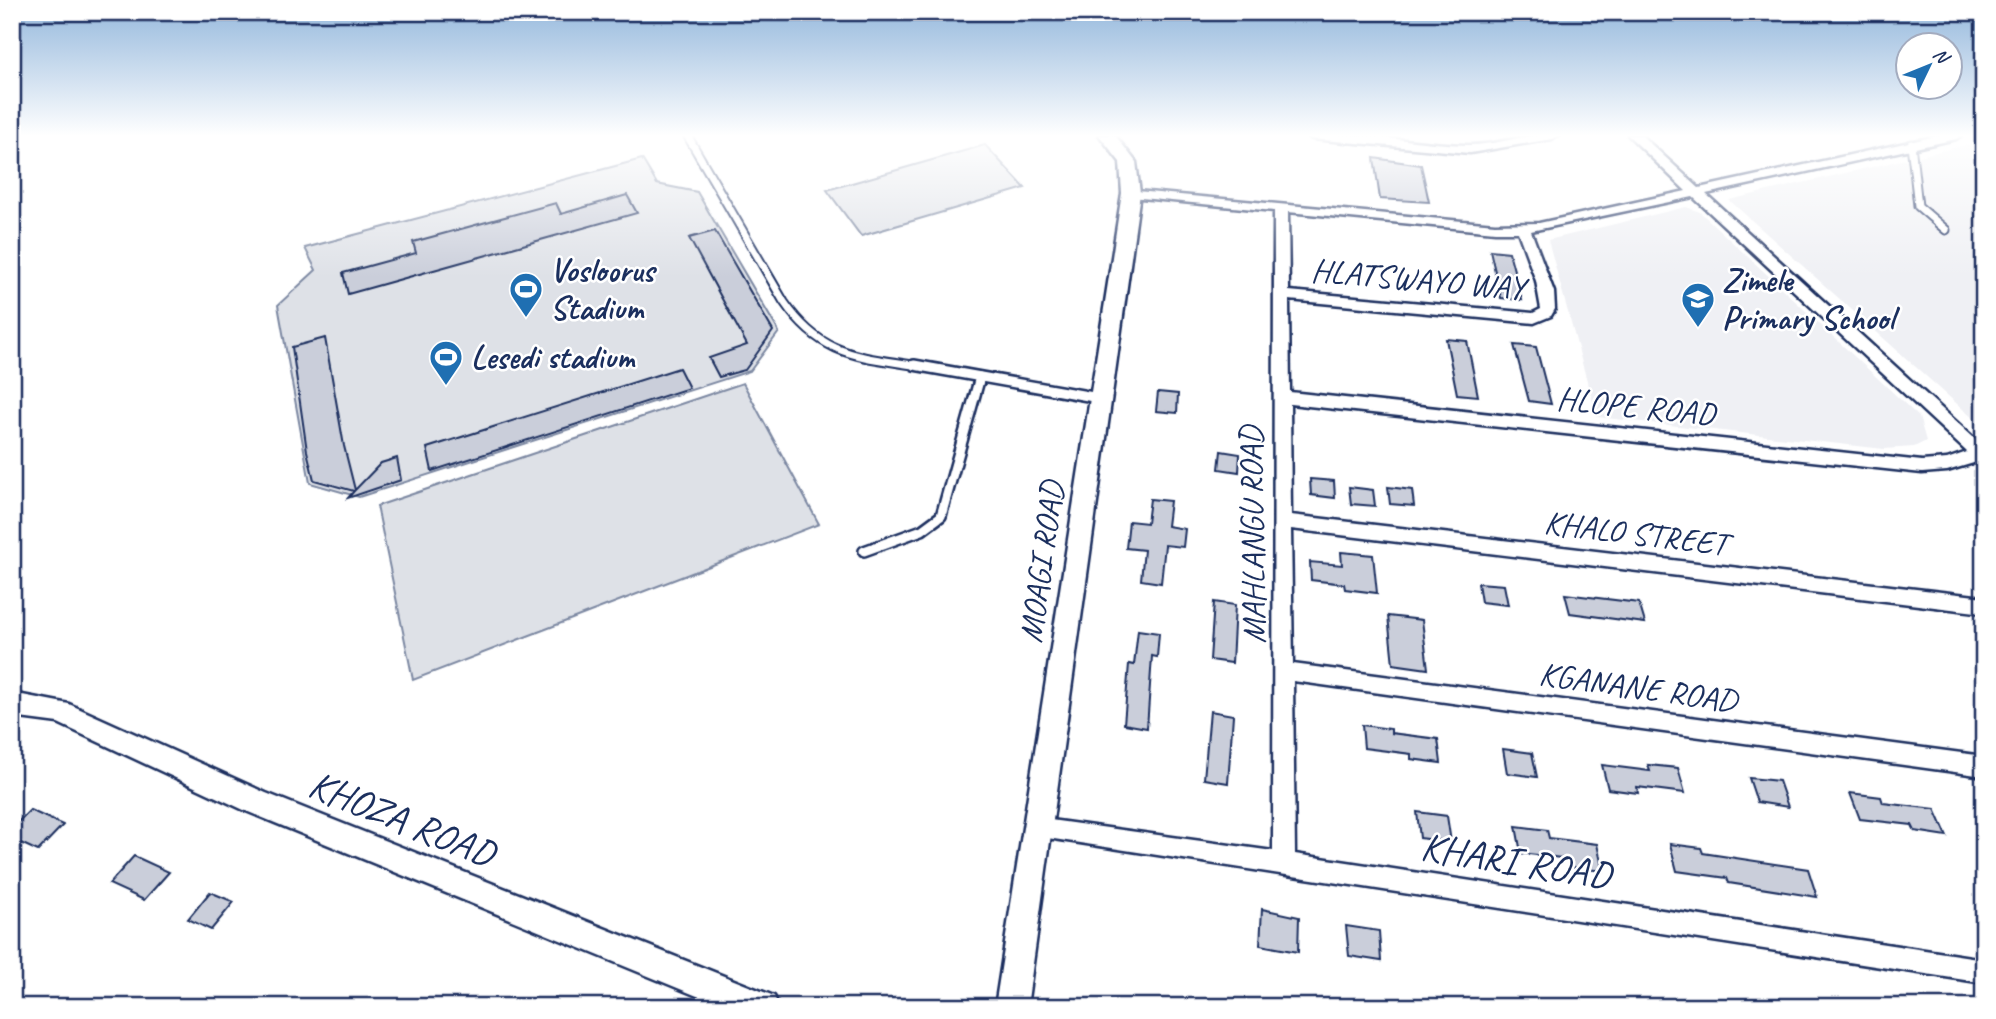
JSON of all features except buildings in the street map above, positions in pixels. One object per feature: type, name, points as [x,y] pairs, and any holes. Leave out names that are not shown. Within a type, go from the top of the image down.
[{"type":"street","name":"MOAGI ROAD","points":[[1011,1007],[1131,193],[1130,183]]},
{"type":"street","points":[[1686,183],[1982,455]]},
{"type":"street","points":[[1131,193],[1523,228],[1560,224],[1743,183]]},
{"type":"street","name":"MAHLANGU ROAD","points":[[1281,207],[1284,863]]},
{"type":"street","name":"HLATSWAYO WAY","points":[[1280,295],[1534,318],[1545,313],[1548,307],[1545,290],[1523,228]]},
{"type":"street","name":"HLOPE ROAD","points":[[1280,397],[1922,467],[1947,465],[1982,455]]},
{"type":"street","name":"KHALO STREET","points":[[1282,521],[1984,605]]},
{"type":"street","name":"KGANANE ROAD","points":[[1283,671],[1984,766]]},
{"type":"street","name":"KHOZA ROAD","points":[[12,705],[60,712],[256,802],[763,1007]]},
{"type":"street","name":"KHARI ROAD","points":[[1036,828],[1284,863],[1984,971]]},
{"type":"lane","points":[[715,183],[784,302],[811,337],[845,353],[1099,398]]},
{"type":"lane","points":[[1915,183],[1917,206],[1946,230]]},
{"type":"lane","points":[[864,551],[922,530],[941,516],[980,377]]},
{"type":"shaded area","name":"Vosloorus Stadium","points":[[553,183],[656,183],[697,192],[779,332],[750,371],[359,497],[310,483],[278,305],[316,270],[305,248]]},
{"type":"shaded area","points":[[853,183],[1020,183],[1025,188],[861,236],[827,190]]},
{"type":"shaded area","points":[[1804,183],[1984,183],[1984,428],[1729,200]]},
{"type":"shaded area","name":"Zimele Primary School","points":[[1686,207],[1700,212],[1919,417],[1926,441],[1914,447],[1884,449],[1597,417],[1548,240]]},
{"type":"shaded area","points":[[743,383],[819,524],[413,680],[377,506]]},
{"type":"place","name":"Vosloorus Stadium","points":[[526,319]]},
{"type":"place","name":"Zimele Primary School","points":[[1698,329]]},
{"type":"place","name":"Lesedi stadium","points":[[446,387]]}]
